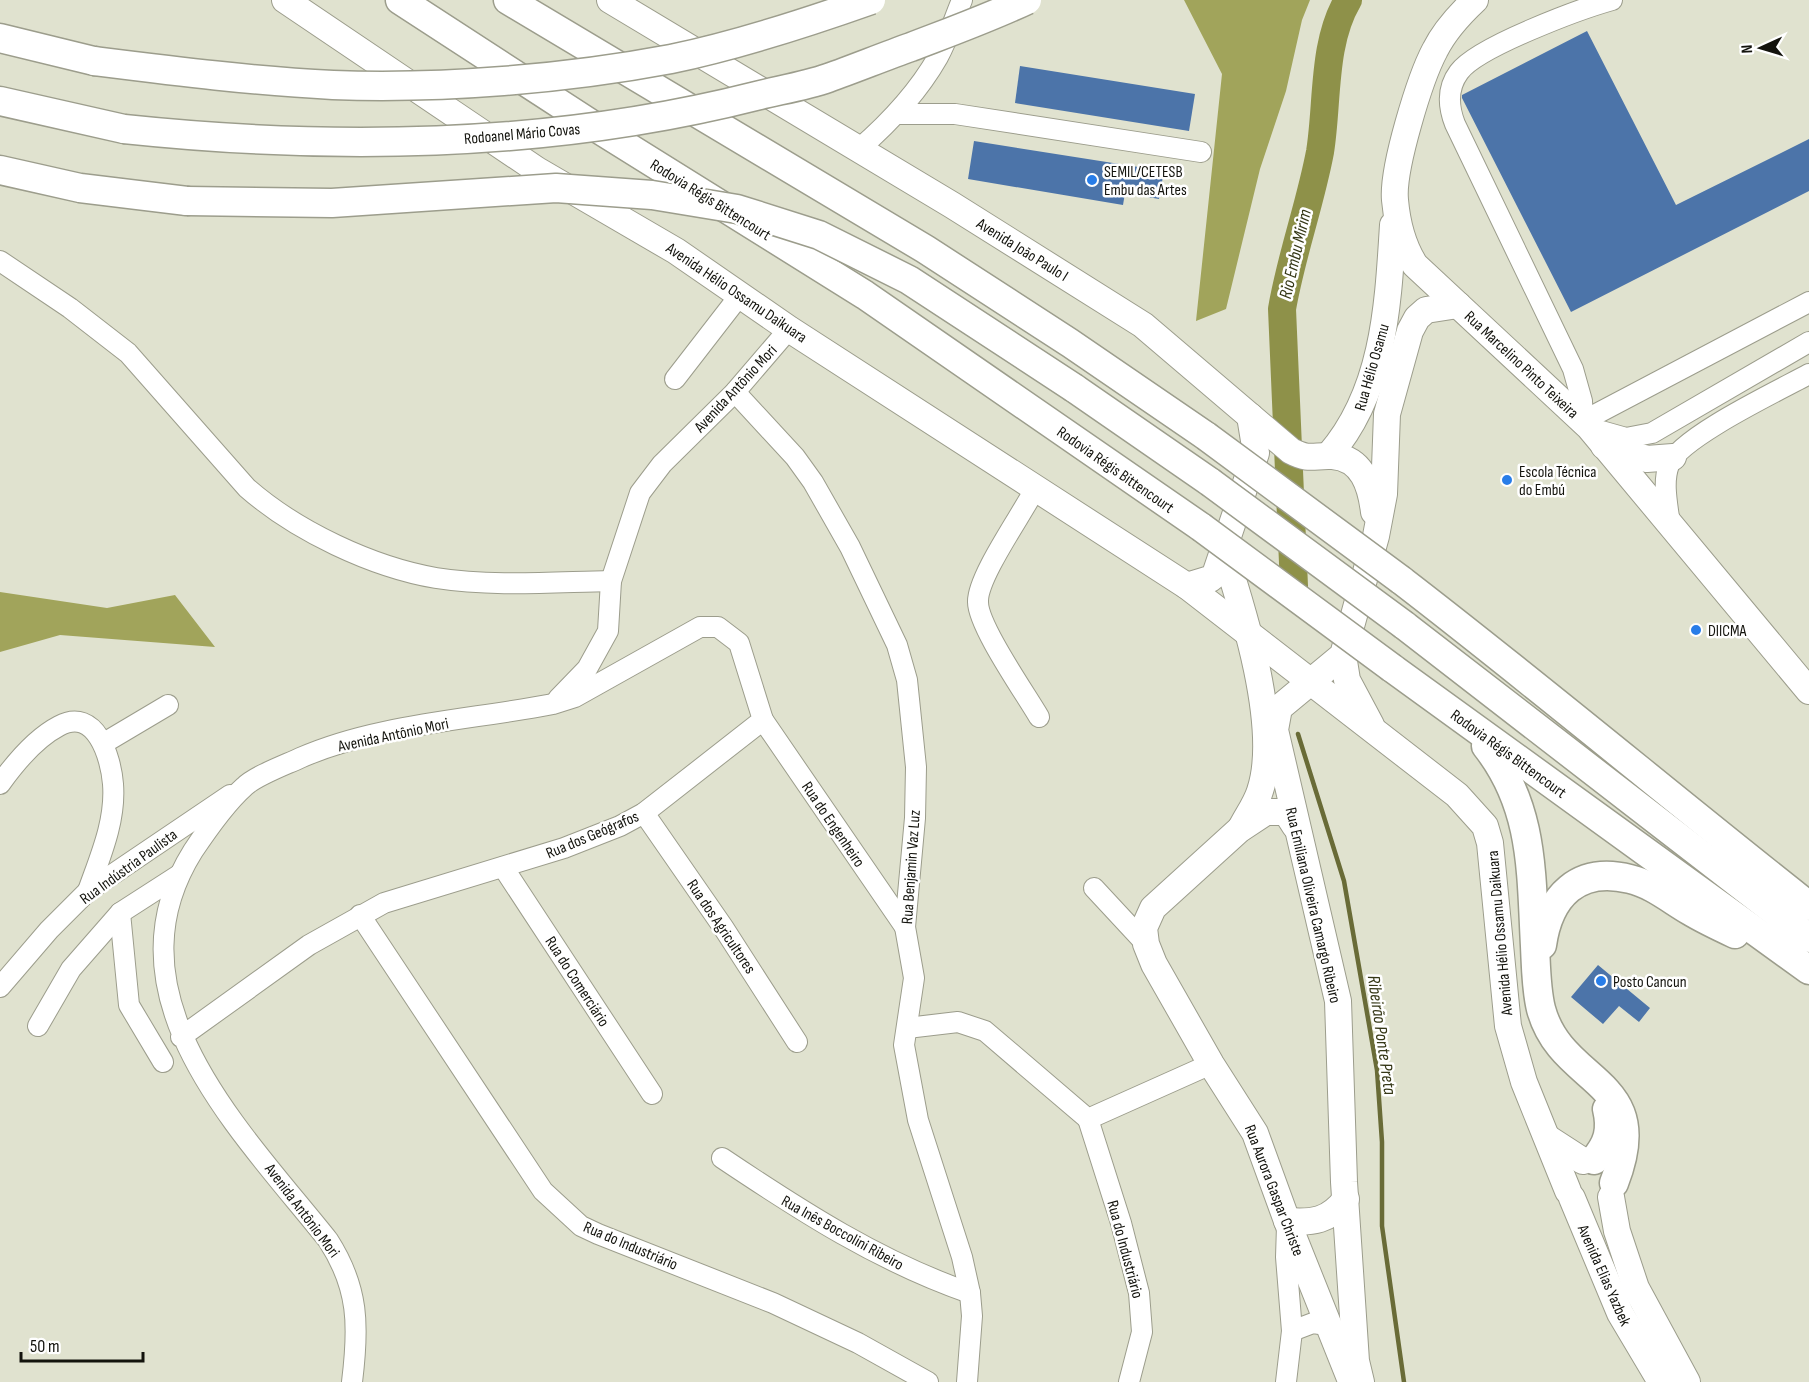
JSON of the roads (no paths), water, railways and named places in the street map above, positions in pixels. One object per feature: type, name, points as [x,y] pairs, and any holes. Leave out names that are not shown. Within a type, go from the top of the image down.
[{"type":"highway","name":"Rodovia Régis Bittencourt","points":[[400,0],[594,126],[865,295],[1201,527],[1807,969]]},
{"type":"highway","points":[[508,0],[925,249],[1070,343],[1206,436],[1486,645],[1658,787],[1809,906]]},
{"type":"highway","points":[[0,38],[94,61],[229,78],[334,85],[427,84],[553,75],[672,58],[803,24],[871,0]]},
{"type":"highway","name":"Rodoanel Mário Covas","points":[[0,101],[124,129],[225,140],[394,141],[531,134],[635,122],[723,105],[826,78],[994,16],[1027,0]]},
{"type":"highway","points":[[0,170],[80,188],[188,201],[332,203],[556,188],[652,195],[737,209],[819,236],[909,280],[1074,388],[1210,482],[1404,625],[1809,938]]},
{"type":"highway","points":[[1470,725],[1502,766],[1516,793],[1522,815],[1530,862],[1537,980],[1541,1009],[1548,1026],[1568,1054],[1612,1095],[1620,1108],[1625,1146],[1612,1190]]},
{"type":"highway","points":[[1537,980],[1546,923],[1562,894],[1574,884],[1590,878],[1612,876],[1631,879],[1656,890],[1691,912],[1807,969]]},
{"type":"highway","points":[[1588,1161],[1607,1142],[1610,1120],[1590,1075]]},
{"type":"main road","name":"Avenida Hélio Ossamu Daikuara","points":[[285,0],[537,170],[676,251],[789,329],[1187,586],[1249,632],[1337,705],[1457,795],[1485,826],[1494,864],[1508,1026],[1524,1082],[1570,1195]]},
{"type":"main road","name":"Avenida João Paulo I","points":[[610,0],[859,149],[1143,325],[1287,445]]},
{"type":"main road","name":"Rua Marcelino Pinto Teixeira","points":[[1475,0],[1452,23],[1435,49],[1417,92],[1394,198],[1405,249],[1415,265],[1592,431],[1809,692]]},
{"type":"main road","name":"Rua Hélio Osamu","points":[[1329,456],[1358,417],[1384,330],[1394,198]]},
{"type":"main road","name":"Rua Hélio Osamu","points":[[1376,536],[1384,494],[1387,414],[1410,331],[1417,318],[1426,310],[1458,305]]},
{"type":"main road","points":[[1187,586],[1213,578],[1226,558],[1256,453],[1250,416]]},
{"type":"main road","points":[[1592,431],[1647,459],[1673,458]]},
{"type":"main road","points":[[1256,453],[1287,445],[1316,459],[1329,456],[1341,457],[1354,464],[1367,479],[1376,536],[1343,655]]},
{"type":"main road","points":[[1226,558],[1249,632],[1263,714],[1265,768],[1260,792],[1240,830]]},
{"type":"main road","points":[[1226,558],[1280,645],[1309,680]]},
{"type":"main road","name":"Avenida Hélio Ossamu Daikuara","points":[[1343,655],[1347,680],[1378,736]]},
{"type":"main road","name":"Rua Emiliana Oliveira Camargo Ribeiro","points":[[1343,655],[1309,680],[1279,708],[1275,730],[1295,826],[1338,1001],[1346,1199],[1356,1361],[1361,1382]]},
{"type":"main road","points":[[1287,702],[1312,700],[1337,705]]},
{"type":"main road","points":[[1146,944],[1144,928],[1152,908],[1240,830],[1266,812],[1274,811],[1286,812],[1295,826]]},
{"type":"main road","name":"Rua Aurora Gaspar Christe","points":[[1146,944],[1154,964],[1211,1064],[1255,1133],[1351,1382]]},
{"type":"main road","points":[[1549,1139],[1588,1161],[1610,1170],[1612,1190],[1605,1203],[1592,1208],[1577,1203],[1570,1195],[1568,1177],[1572,1170],[1588,1161]]},
{"type":"main road","name":"Avenida Elias Yazbek","points":[[1612,1190],[1617,1231],[1636,1288],[1687,1382]]},
{"type":"main road","name":"Avenida Elias Yazbek","points":[[1570,1195],[1615,1303],[1661,1382]]},
{"type":"main road","points":[[1287,1221],[1317,1221],[1336,1212],[1346,1199]]},
{"type":"street","points":[[859,149],[896,114],[924,80],[939,54],[962,0]]},
{"type":"street","points":[[1592,431],[1573,369],[1455,124],[1449,100],[1458,73],[1466,64],[1576,10],[1612,0]]},
{"type":"street","points":[[896,114],[955,114],[1201,152]]},
{"type":"street","points":[[0,261],[70,308],[128,353],[247,488],[269,508],[293,523],[377,561],[436,578],[531,582],[611,580]]},
{"type":"street","points":[[675,379],[740,295]]},
{"type":"street","points":[[1592,431],[1809,302]]},
{"type":"street","name":"Avenida Antônio Mori","points":[[352,1382],[357,1313],[352,1287],[343,1262],[208,1086],[181,1036],[164,965],[164,927],[179,875],[200,841],[245,786],[301,758],[346,741],[553,704],[587,669],[608,631],[611,580],[640,493],[662,464],[735,392],[789,329]]},
{"type":"street","points":[[1592,431],[1626,438],[1652,433],[1809,342]]},
{"type":"street","points":[[1670,525],[1667,474],[1673,458],[1710,429],[1809,374]]},
{"type":"street","name":"Rua Benjamin Vaz Luz","points":[[735,392],[795,457],[813,482],[850,547],[897,645],[907,680],[916,767],[913,859],[905,927],[914,978],[904,1045],[918,1120],[962,1257],[970,1293],[972,1316],[967,1382]]},
{"type":"street","points":[[1036,487],[988,571],[978,603],[984,623],[1039,717]]},
{"type":"street","points":[[553,704],[575,697],[700,627],[711,626],[725,630],[739,642],[763,720]]},
{"type":"street","points":[[104,743],[168,705]]},
{"type":"street","name":"Rua do Engenheiro","points":[[763,720],[905,927]]},
{"type":"street","name":"Rua dos Geógrafos","points":[[181,1036],[309,945],[360,915],[412,893],[564,848],[620,826],[644,813],[763,720]]},
{"type":"street","points":[[0,784],[35,745],[59,725],[72,722],[82,724],[93,730],[104,743],[113,786],[111,813],[88,891]]},
{"type":"street","name":"Rua Indústria Paulista","points":[[0,987],[49,930],[88,891],[245,786]]},
{"type":"street","name":"Rua dos Agricultores","points":[[644,813],[723,927],[797,1042]]},
{"type":"street","name":"Rua do Comerciário","points":[[503,867],[652,1094]]},
{"type":"street","points":[[38,1026],[71,969],[120,914],[179,875]]},
{"type":"street","points":[[1094,888],[1146,944]]},
{"type":"street","points":[[120,914],[129,1005],[163,1062]]},
{"type":"street","name":"Rua do Industriário","points":[[360,915],[543,1191],[581,1226],[773,1304],[858,1343],[928,1382]]},
{"type":"street","points":[[907,1028],[958,1022],[985,1031],[1088,1119],[1211,1064]]},
{"type":"street","name":"Rua do Industriário","points":[[1088,1119],[1118,1212],[1139,1293],[1142,1332],[1129,1382]]},
{"type":"street","name":"Rua Inês Boccolini Ribeiro","points":[[722,1158],[836,1231],[902,1266],[970,1293]]},
{"type":"street","points":[[1286,1382],[1292,1331],[1286,1257],[1287,1221]]},
{"type":"street","points":[[1292,1331],[1313,1323],[1328,1325]]},
{"type":"waterway","name":"Rio Embu Mirim","points":[[1294,586],[1282,309],[1320,152],[1327,74],[1334,35],[1348,0]]},
{"type":"waterway","name":"Ribeirão Ponte Preta","points":[[1298,734],[1344,881],[1377,1070],[1382,1142],[1382,1226],[1404,1382]]},
{"type":"place","name":"SEMIL/CETESB Embu das Artes","points":[[1092,180]]},
{"type":"place","name":"Escola Técnica do Embú","points":[[1507,480]]},
{"type":"place","name":"DIICMA","points":[[1696,630]]},
{"type":"place","name":"Posto Cancun","points":[[1601,981]]}]
